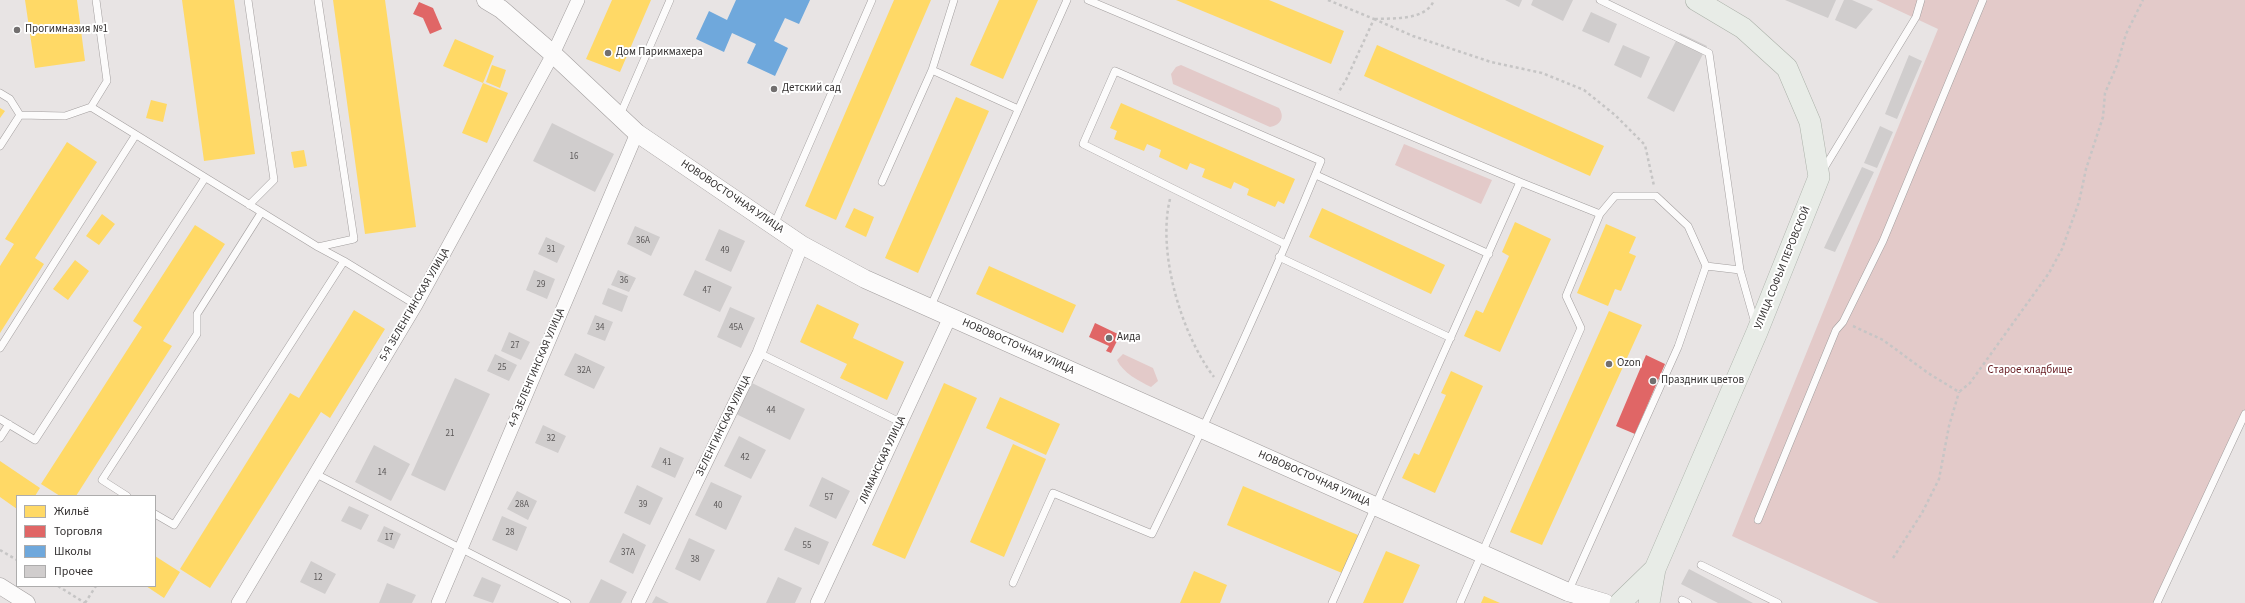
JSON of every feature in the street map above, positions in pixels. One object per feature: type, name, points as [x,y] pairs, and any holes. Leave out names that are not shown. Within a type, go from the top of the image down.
[{"type":"main road","points":[[1696,0],[1743,28],[1787,68],[1810,122],[1819,177]]},
{"type":"main road","name":"НОВОВОСТОЧНАЯ УЛИЦА","points":[[493,3],[553,54],[637,133],[802,245],[865,279],[1568,592],[1605,603]]},
{"type":"main road","name":"УЛИЦА СОФЬИ ПЕРОВСКОЙ","points":[[1649,603],[1655,569],[1757,332],[1819,177]]},
{"type":"main road","name":"УЛИЦА СОФЬИ ПЕРОВСКОЙ","points":[[1620,603],[1655,569]]},
{"type":"street","name":"5-Я ЗЕЛЕНГИНСКАЯ УЛИЦА","points":[[238,603],[416,305],[553,54],[578,0]]},
{"type":"street","name":"4-Я ЗЕЛЕНГИНСКАЯ УЛИЦА","points":[[438,603],[637,133]]},
{"type":"street","name":"ЗЕЛЕНГИНСКАЯ УЛИЦА","points":[[638,603],[759,353],[802,245]]},
{"type":"street","name":"ЛИМАНСКАЯ УЛИЦА","points":[[817,603],[950,317]]},
{"type":"street","points":[[0,586],[27,603]]},
{"type":"lane","points":[[20,116],[66,116],[91,107],[107,81],[96,0]]},
{"type":"lane","points":[[248,0],[274,180],[249,205]]},
{"type":"lane","points":[[318,0],[354,239],[318,247]]},
{"type":"lane","points":[[620,117],[670,0]]},
{"type":"lane","points":[[774,226],[872,0]]},
{"type":"lane","points":[[882,182],[932,70],[954,0]]},
{"type":"lane","points":[[930,308],[1067,0]]},
{"type":"lane","points":[[1088,0],[1520,182],[1600,214]]},
{"type":"lane","points":[[1600,0],[1709,53],[1740,270],[1757,332]]},
{"type":"lane","points":[[1819,177],[1916,17],[1921,0]]},
{"type":"lane","points":[[1758,520],[1836,330],[1843,322],[1883,240],[1983,0]]},
{"type":"lane","points":[[932,70],[1018,109]]},
{"type":"lane","points":[[1013,583],[1053,493],[1152,534],[1203,429],[1286,244],[1321,161],[1115,71],[1083,144],[1286,244]]},
{"type":"lane","points":[[0,93],[10,99],[20,116]]},
{"type":"lane","points":[[91,107],[135,136],[261,213],[416,305]]},
{"type":"lane","points":[[0,146],[20,116]]},
{"type":"lane","points":[[0,348],[135,136]]},
{"type":"lane","points":[[1316,175],[1489,254]]},
{"type":"lane","points":[[0,418],[35,440],[205,178]]},
{"type":"lane","points":[[1332,603],[1520,182]]},
{"type":"lane","points":[[1460,603],[1483,554],[1581,328],[1566,296],[1600,214],[1615,196],[1656,196],[1688,226],[1706,266],[1678,347],[1568,592]]},
{"type":"lane","points":[[125,495],[102,480],[198,334],[197,314],[261,213]]},
{"type":"lane","points":[[1280,257],[1451,338]]},
{"type":"lane","points":[[156,515],[174,525],[344,261]]},
{"type":"lane","points":[[1706,266],[1740,270]]},
{"type":"lane","points":[[759,353],[900,422]]},
{"type":"lane","points":[[2158,603],[2245,414]]},
{"type":"lane","points":[[0,438],[9,424]]},
{"type":"lane","points":[[316,474],[461,547],[567,603]]},
{"type":"lane","points":[[1702,566],[1778,603]]},
{"type":"path","points":[[1328,0],[1413,36],[1491,62],[1542,73],[1584,90],[1615,115],[1645,145],[1656,196]]},
{"type":"path","points":[[1374,19],[1415,16],[1433,4],[1434,0]]},
{"type":"path","points":[[1893,558],[1922,513],[1939,479],[1949,426],[1959,392],[1970,383],[2049,273],[2062,249],[2079,202],[2086,169],[2103,117],[2105,92],[2118,65],[2126,34],[2143,0]]},
{"type":"path","points":[[1332,102],[1346,80],[1374,19]]},
{"type":"path","points":[[1173,188],[1167,210],[1166,248],[1181,314],[1204,363],[1222,387]]},
{"type":"path","points":[[1843,322],[1883,340],[1928,373],[1959,392]]},
{"type":"path","points":[[0,550],[16,559]]},
{"type":"path","points":[[60,587],[85,603],[95,587]]},
{"type":"green space","name":"Старое кладбище","points":[[1876,0],[2245,0],[2245,413],[2159,603],[1879,603],[1732,536],[1938,29]]},
{"type":"green space","points":[[1181,65],[1279,108],[1282,114],[1281,120],[1274,126],[1270,127],[1173,84],[1171,74],[1176,67]]},
{"type":"green space","points":[[1404,144],[1492,180],[1481,204],[1395,165]]},
{"type":"green space","points":[[1123,354],[1153,368],[1158,381],[1151,387],[1127,373],[1117,360]]},
{"type":"building: Жильё","points":[[25,0],[77,0],[85,61],[35,68]]},
{"type":"building: Жильё","points":[[182,0],[234,0],[255,154],[204,161]]},
{"type":"building: Жильё","points":[[333,0],[385,0],[416,227],[365,234]]},
{"type":"building: Жильё","points":[[612,0],[651,0],[620,72],[586,59]]},
{"type":"building: Жильё","points":[[894,0],[931,0],[836,220],[805,206]]},
{"type":"building: Жильё","points":[[999,0],[1038,0],[1003,79],[970,65]]},
{"type":"building: Жильё","points":[[1176,0],[1269,0],[1344,31],[1331,64]]},
{"type":"building: Жильё","points":[[455,39],[494,56],[483,83],[443,66]]},
{"type":"building: Жильё","points":[[1377,45],[1604,146],[1590,176],[1364,76]]},
{"type":"building: Жильё","points":[[492,65],[506,70],[500,88],[486,82]]},
{"type":"building: Жильё","points":[[483,83],[508,93],[487,143],[462,133]]},
{"type":"building: Жильё","points":[[956,97],[989,111],[918,273],[885,258]]},
{"type":"building: Жильё","points":[[151,100],[167,104],[163,122],[146,118]]},
{"type":"building: Жильё","points":[[1121,103],[1295,179],[1284,204],[1278,201],[1275,207],[1247,195],[1249,189],[1234,182],[1231,189],[1202,177],[1205,169],[1190,163],[1187,170],[1159,157],[1161,150],[1147,144],[1144,151],[1114,139],[1117,131],[1110,128]]},
{"type":"building: Жильё","points":[[0,108],[5,111],[0,118]]},
{"type":"building: Жильё","points":[[67,142],[97,162],[35,258],[44,264],[0,333],[0,266],[14,244],[5,239]]},
{"type":"building: Жильё","points":[[304,150],[307,166],[294,168],[291,152]]},
{"type":"building: Жильё","points":[[854,208],[874,217],[866,237],[845,227]]},
{"type":"building: Жильё","points":[[1322,208],[1445,265],[1431,294],[1309,237]]},
{"type":"building: Жильё","points":[[102,214],[115,224],[99,245],[86,236]]},
{"type":"building: Жильё","points":[[1515,222],[1551,239],[1500,352],[1464,336],[1476,310],[1483,313],[1509,256],[1502,252]]},
{"type":"building: Жильё","points":[[1606,224],[1636,237],[1629,253],[1636,256],[1621,291],[1615,289],[1608,306],[1577,293]]},
{"type":"building: Жильё","points":[[195,225],[225,244],[163,341],[172,346],[77,495],[58,495],[41,484],[142,327],[133,321]]},
{"type":"building: Жильё","points":[[75,260],[89,271],[68,300],[53,289]]},
{"type":"building: Жильё","points":[[989,266],[1076,305],[1063,333],[976,294]]},
{"type":"building: Жильё","points":[[817,304],[859,324],[853,338],[904,362],[887,400],[840,378],[847,364],[800,342]]},
{"type":"building: Жильё","points":[[354,310],[385,329],[330,418],[321,412],[210,588],[180,569],[290,393],[299,398]]},
{"type":"building: Жильё","points":[[1609,311],[1642,325],[1542,545],[1510,532]]},
{"type":"building: Жильё","points":[[1451,371],[1483,386],[1435,493],[1402,478],[1414,453],[1419,455],[1446,395],[1441,393]]},
{"type":"building: Жильё","points":[[944,383],[977,398],[905,559],[872,545]]},
{"type":"building: Жильё","points":[[1000,397],[1060,424],[1046,455],[986,428]]},
{"type":"building: Жильё","points":[[1013,444],[1046,459],[1004,557],[970,542]]},
{"type":"building: Жильё","points":[[0,461],[40,488],[36,495],[16,495],[16,508],[0,497]]},
{"type":"building: Жильё","points":[[1243,486],[1358,535],[1342,573],[1227,525]]},
{"type":"building: Жильё","points":[[1386,551],[1420,565],[1403,603],[1363,603]]},
{"type":"building: Жильё","points":[[156,557],[180,572],[164,598],[148,587],[156,587]]},
{"type":"building: Жильё","points":[[1194,571],[1227,585],[1220,603],[1180,603]]},
{"type":"building: Жильё","points":[[1484,596],[1500,603],[1481,603]]},
{"type":"building: Торговля","points":[[419,2],[433,8],[442,29],[430,34],[423,18],[413,14]]},
{"type":"building: Торговля","points":[[1095,323],[1120,335],[1111,353],[1106,351],[1109,346],[1089,337]]},
{"type":"building: Торговля","points":[[1646,355],[1665,364],[1635,434],[1616,426]]},
{"type":"building: Школы","points":[[736,0],[810,0],[799,24],[785,18],[774,41],[788,48],[775,76],[747,63],[756,44],[732,33],[724,52],[696,39],[709,11],[727,20]]},
{"type":"building: Прочее","points":[[1505,0],[1522,0],[1519,7]]},
{"type":"building: Прочее","points":[[1533,0],[1573,0],[1563,21],[1531,5]]},
{"type":"building: Прочее","points":[[1785,0],[1836,0],[1828,18]]},
{"type":"building: Прочее","points":[[1844,0],[1852,0],[1873,9],[1856,29],[1835,20]]},
{"type":"building: Прочее","points":[[1591,12],[1617,24],[1609,43],[1582,31]]},
{"type":"building: Прочее","points":[[1680,33],[1707,46],[1674,112],[1647,98]]},
{"type":"building: Прочее","points":[[1623,45],[1650,57],[1641,78],[1614,65]]},
{"type":"building: Прочее","points":[[1909,55],[1922,61],[1897,119],[1885,114]]},
{"type":"building: Прочее","points":[[552,123],[614,154],[595,192],[533,161]]},
{"type":"building: Прочее","points":[[1880,126],[1893,132],[1877,168],[1864,163]]},
{"type":"building: Прочее","points":[[1862,167],[1874,172],[1835,252],[1824,248]]},
{"type":"building: Прочее","points":[[635,226],[660,237],[651,256],[627,244]]},
{"type":"building: Прочее","points":[[719,229],[745,241],[731,272],[705,260]]},
{"type":"building: Прочее","points":[[546,237],[565,246],[557,263],[538,254]]},
{"type":"building: Прочее","points":[[534,270],[555,279],[547,299],[526,290]]},
{"type":"building: Прочее","points":[[618,270],[636,278],[629,292],[611,285]]},
{"type":"building: Прочее","points":[[695,270],[732,287],[720,312],[683,295]]},
{"type":"building: Прочее","points":[[608,288],[628,296],[622,312],[602,304]]},
{"type":"building: Прочее","points":[[730,307],[755,318],[741,348],[717,337]]},
{"type":"building: Прочее","points":[[595,315],[613,322],[605,341],[587,334]]},
{"type":"building: Прочее","points":[[509,332],[530,342],[521,360],[501,351]]},
{"type":"building: Прочее","points":[[575,353],[605,367],[594,389],[564,375]]},
{"type":"building: Прочее","points":[[495,354],[517,365],[509,381],[487,371]]},
{"type":"building: Прочее","points":[[455,378],[490,394],[445,491],[411,475]]},
{"type":"building: Прочее","points":[[752,383],[805,409],[790,440],[736,414]]},
{"type":"building: Прочее","points":[[543,425],[566,436],[558,453],[535,443]]},
{"type":"building: Прочее","points":[[739,436],[766,450],[751,479],[724,466]]},
{"type":"building: Прочее","points":[[374,445],[410,464],[391,501],[355,482]]},
{"type":"building: Прочее","points":[[660,447],[684,458],[675,478],[651,467]]},
{"type":"building: Прочее","points":[[822,477],[850,491],[836,519],[809,506]]},
{"type":"building: Прочее","points":[[711,482],[742,496],[726,530],[695,515]]},
{"type":"building: Прочее","points":[[637,485],[663,498],[650,525],[624,513]]},
{"type":"building: Прочее","points":[[517,491],[537,501],[528,520],[507,509]]},
{"type":"building: Прочее","points":[[349,506],[369,515],[361,530],[341,521]]},
{"type":"building: Прочее","points":[[502,516],[527,527],[517,551],[492,540]]},
{"type":"building: Прочее","points":[[384,526],[401,534],[394,549],[377,541]]},
{"type":"building: Прочее","points":[[795,527],[829,542],[819,565],[784,550]]},
{"type":"building: Прочее","points":[[623,533],[646,545],[633,574],[609,562]]},
{"type":"building: Прочее","points":[[689,538],[715,550],[700,581],[675,569]]},
{"type":"building: Прочее","points":[[311,561],[336,574],[325,594],[300,582]]},
{"type":"building: Прочее","points":[[1689,569],[1753,603],[1718,603],[1681,584]]},
{"type":"building: Прочее","points":[[482,577],[501,585],[493,603],[473,596]]},
{"type":"building: Прочее","points":[[778,577],[802,588],[795,603],[766,603]]},
{"type":"building: Прочее","points":[[601,579],[627,592],[621,603],[589,603]]},
{"type":"building: Прочее","points":[[387,583],[416,595],[412,603],[379,603]]},
{"type":"building: Прочее","points":[[656,596],[669,603],[652,603]]},
{"type":"place","name":"Прогимназия №1","points":[[17,30]]},
{"type":"place","name":"Дом Парикмахера","points":[[608,53]]},
{"type":"place","name":"Детский сад","points":[[774,89]]},
{"type":"place","name":"Аида","points":[[1109,338]]},
{"type":"place","name":"Ozon","points":[[1609,364]]},
{"type":"place","name":"Праздник цветов","points":[[1653,381]]}]
